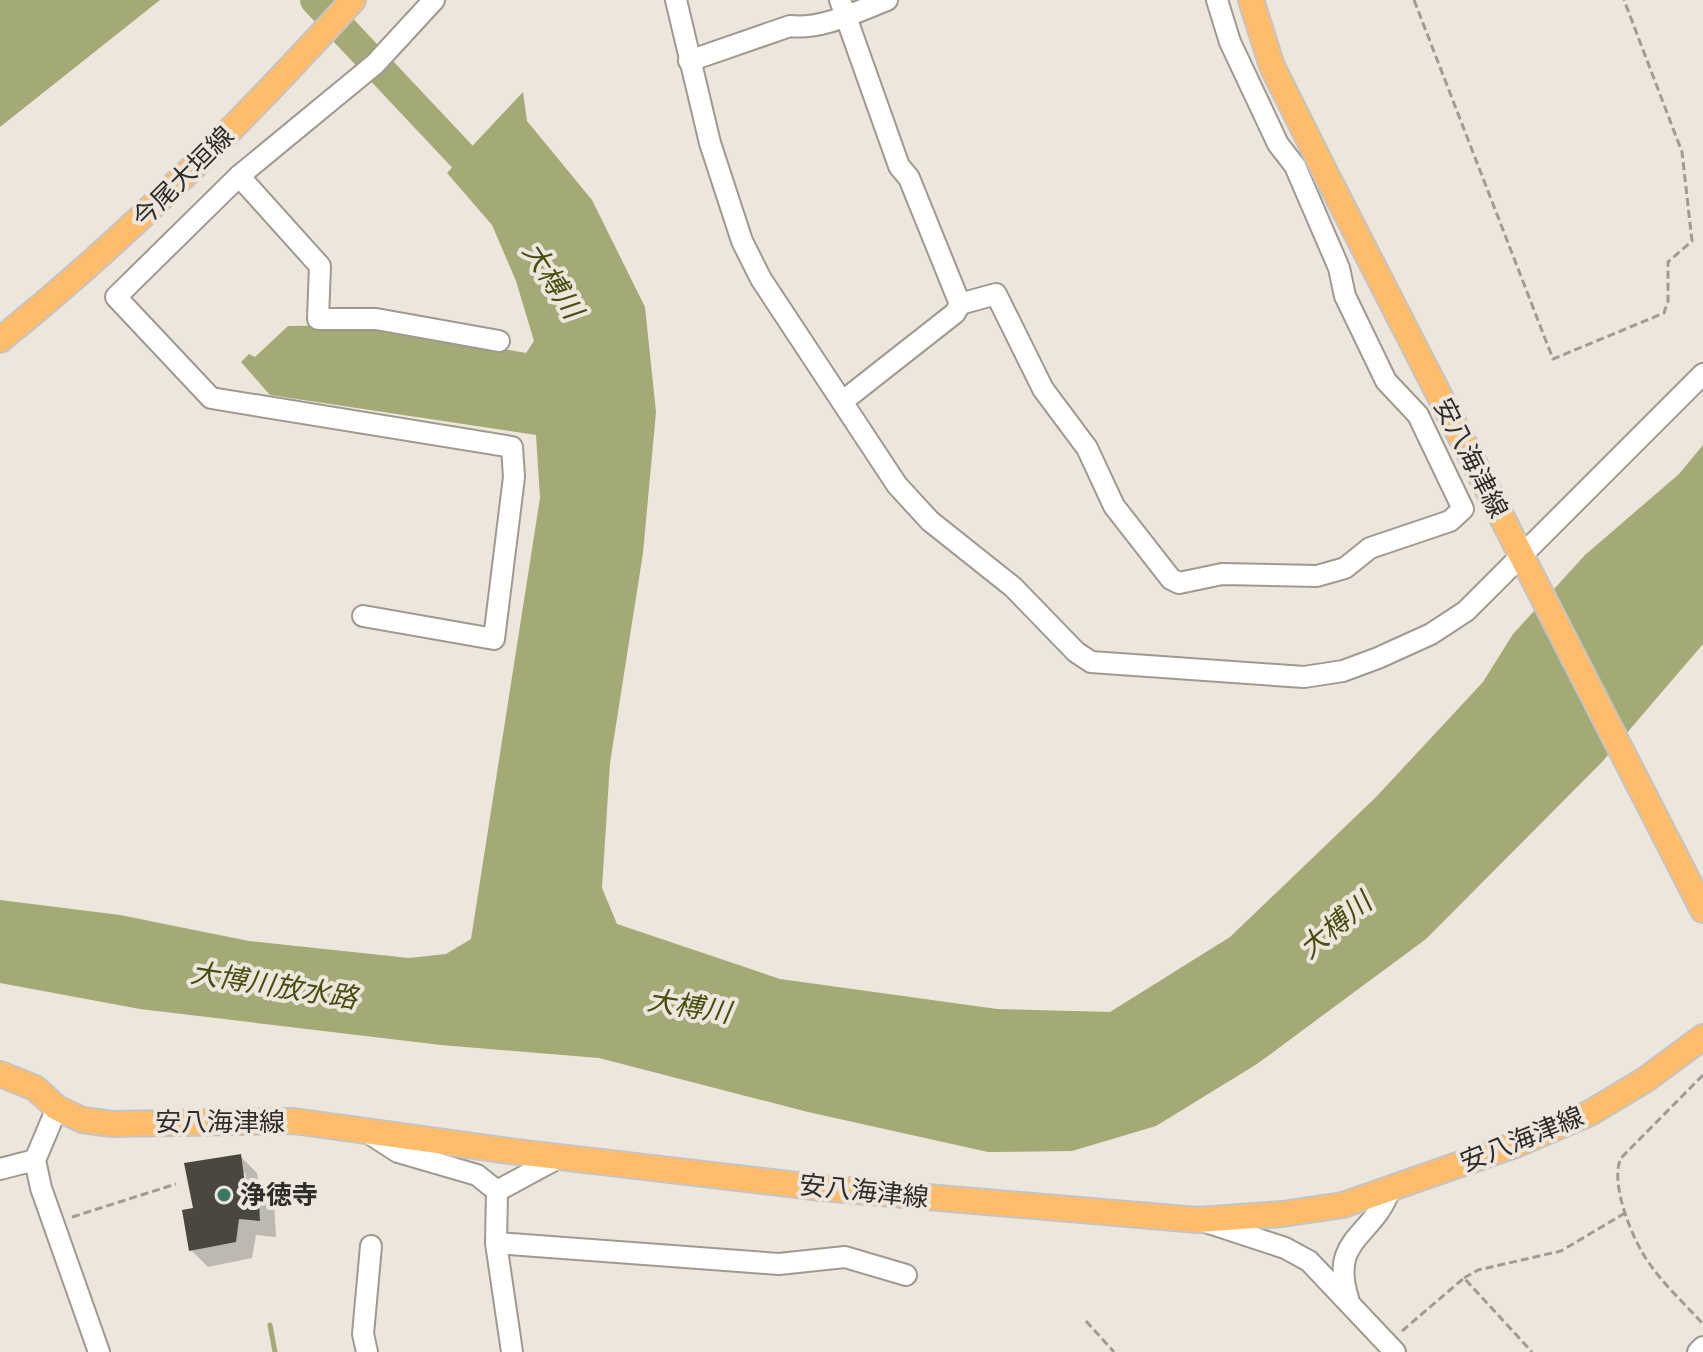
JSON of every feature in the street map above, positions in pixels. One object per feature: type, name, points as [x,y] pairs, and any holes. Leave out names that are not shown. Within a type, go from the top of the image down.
[{"type":"main road","name":"今尾大垣線","points":[[0,340],[134,227],[264,96],[353,0]]},
{"type":"main road","name":"安八海津線","points":[[1251,0],[1272,66],[1703,910]]},
{"type":"main road","name":"安八海津線","points":[[0,1074],[35,1088],[57,1108],[82,1120],[112,1124],[258,1119],[822,1188],[1198,1220],[1282,1214],[1343,1205],[1515,1145],[1590,1113],[1645,1080],[1703,1037]]},
{"type":"street","points":[[363,616],[494,639],[514,477],[512,447],[211,398],[116,297],[239,176],[375,64],[434,0]]},
{"type":"street","points":[[676,0],[710,143],[742,241],[761,279],[897,485],[930,521],[1013,587],[1076,652],[1091,662],[1304,677],[1343,671],[1418,640],[1454,619],[1522,558],[1703,374]]},
{"type":"street","points":[[689,61],[790,26],[802,27],[843,8],[887,0]]},
{"type":"street","points":[[843,401],[955,313],[960,304],[996,294],[1043,389],[1087,448],[1114,506],[1171,579],[1179,583],[1222,574],[1317,576],[1345,568],[1370,548],[1450,521],[1463,509],[1418,415],[1386,381],[1345,296],[1339,268],[1295,166],[1278,144],[1230,42],[1217,0]]},
{"type":"street","points":[[843,8],[899,166],[909,178],[960,304]]},
{"type":"street","points":[[239,176],[320,266],[318,319],[376,319],[499,341]]},
{"type":"street","points":[[57,1108],[35,1160],[53,1222],[99,1352]]},
{"type":"street","points":[[367,1132],[398,1152],[477,1175],[497,1191]]},
{"type":"street","points":[[497,1191],[560,1157]]},
{"type":"street","points":[[0,1169],[35,1160]]},
{"type":"street","points":[[1349,1302],[1341,1275],[1346,1251],[1386,1201],[1390,1189]]},
{"type":"street","points":[[497,1191],[496,1243],[506,1351]]},
{"type":"street","points":[[1198,1220],[1285,1248],[1309,1261],[1391,1348]]},
{"type":"street","points":[[496,1243],[779,1264],[845,1257],[906,1275]]},
{"type":"street","points":[[367,1352],[363,1334],[371,1246]]},
{"type":"street","points":[[1698,1352],[1703,1347]]},
{"type":"path","points":[[1414,0],[1553,359],[1664,313],[1668,301],[1668,262],[1692,241],[1682,152],[1624,0]]},
{"type":"path","points":[[1703,1075],[1621,1158],[1616,1168],[1625,1213],[1648,1263],[1703,1324]]},
{"type":"path","points":[[53,1222],[176,1184]]},
{"type":"path","points":[[1391,1348],[1464,1278],[1478,1270],[1561,1251],[1625,1213]]},
{"type":"path","points":[[1464,1278],[1532,1352]]},
{"type":"path","points":[[1086,1321],[1114,1352]]},
{"type":"water","points":[[0,0],[160,0],[0,127]]},
{"type":"water","name":"大博川放水路","points":[[523,92],[527,121],[592,200],[645,307],[656,412],[643,553],[610,763],[602,888],[617,924],[780,979],[997,1009],[1110,1012],[1230,937],[1376,797],[1483,682],[1513,634],[1585,555],[1679,474],[1703,445],[1703,644],[1602,762],[1426,939],[1257,1064],[1156,1126],[1072,1151],[988,1152],[808,1112],[599,1058],[441,1045],[140,1009],[0,983],[0,900],[120,915],[249,941],[409,958],[446,954],[471,939],[540,498],[536,435],[270,395],[241,362],[249,354],[255,357],[288,326],[370,325],[526,353],[534,341],[516,281],[492,225],[447,173]]},
{"type":"building","name":"浄徳寺","points":[[241,1154],[245,1184],[258,1182],[260,1221],[239,1219],[236,1242],[189,1251],[182,1210],[193,1208],[184,1163]]},
{"type":"waterway","name":"大榑川","points":[[315,0],[490,186]]},
{"type":"waterway","points":[[270,1325],[275,1352]]},
{"type":"place","name":"浄徳寺","points":[[224,1195]]}]
